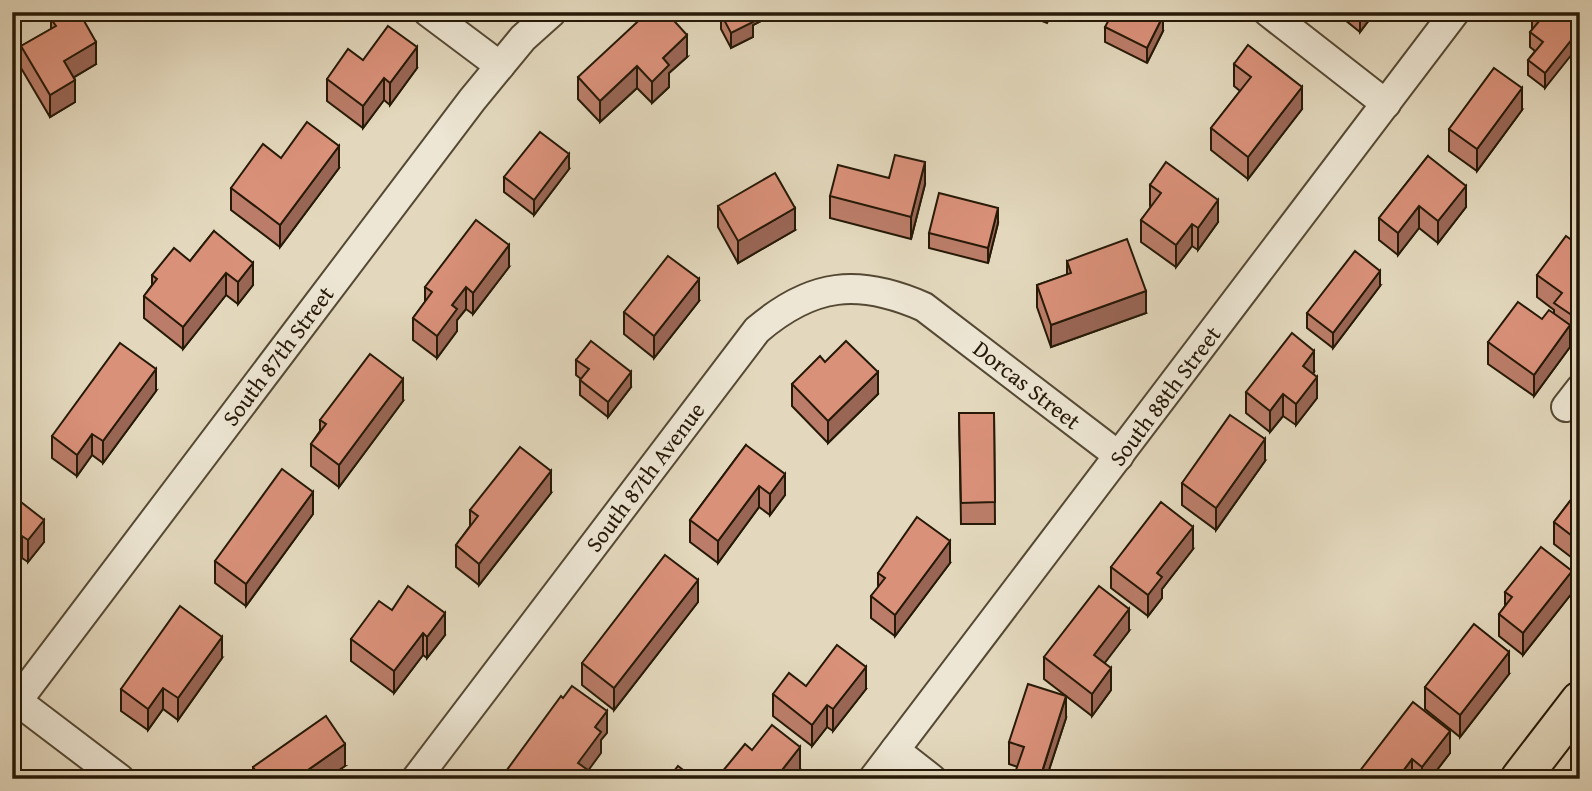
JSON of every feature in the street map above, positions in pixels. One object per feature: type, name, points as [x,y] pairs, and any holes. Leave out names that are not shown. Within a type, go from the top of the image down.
[{"type":"main road","points":[[1520,779],[1580,701]]},
{"type":"street","points":[[428,12],[500,66]]},
{"type":"street","name":"South 87th Street","points":[[14,702],[464,111],[523,38],[552,12]]},
{"type":"street","points":[[1268,12],[1386,104]]},
{"type":"street","name":"South 88th Street","points":[[873,779],[1455,12]]},
{"type":"street","name":"South 87th Avenue","points":[[416,779],[757,330],[776,313],[800,300],[816,294],[846,289],[896,295],[935,314]]},
{"type":"street","name":"Dorcas Street","points":[[935,314],[1119,456]]},
{"type":"street","points":[[14,702],[120,779]]},
{"type":"street","points":[[895,750],[932,779]]},
{"type":"building","points":[[62,12],[79,12],[96,42],[64,61],[75,80],[50,95],[21,46],[56,26],[51,19]]},
{"type":"building","points":[[648,12],[666,12],[687,35],[663,58],[669,65],[652,82],[637,66],[600,101],[578,77]]},
{"type":"building","points":[[749,12],[753,22],[731,33],[721,14]]},
{"type":"building","points":[[1113,12],[1156,12],[1163,16],[1147,48],[1105,27]]},
{"type":"building","points":[[1533,12],[1580,12],[1580,29],[1545,73],[1528,60],[1543,42],[1530,32],[1540,20]]},
{"type":"building","points":[[388,26],[417,47],[390,83],[384,78],[363,106],[327,79],[348,49],[363,60]]},
{"type":"building","points":[[1248,45],[1302,87],[1248,157],[1211,128],[1251,77],[1234,64]]},
{"type":"building","points":[[1494,68],[1522,88],[1477,149],[1449,129]]},
{"type":"building","points":[[307,122],[339,146],[280,225],[231,188],[263,144],[281,158]]},
{"type":"building","points":[[540,132],[569,154],[534,200],[504,177]]},
{"type":"building","points":[[895,155],[925,162],[911,217],[830,196],[838,165],[889,178]]},
{"type":"building","points":[[1428,156],[1466,186],[1438,221],[1419,206],[1398,233],[1379,218]]},
{"type":"building","points":[[1166,162],[1218,200],[1198,228],[1192,224],[1176,245],[1141,220],[1161,193],[1150,185]]},
{"type":"building","points":[[775,173],[795,208],[738,241],[718,206]]},
{"type":"building","points":[[939,193],[998,208],[988,248],[929,233]]},
{"type":"building","points":[[476,220],[509,245],[473,293],[466,287],[452,305],[457,309],[437,336],[413,318],[432,292],[425,287]]},
{"type":"building","points":[[214,231],[253,263],[238,282],[226,273],[183,327],[144,296],[157,279],[152,275],[174,248],[190,261]]},
{"type":"building","points":[[1566,236],[1580,246],[1580,313],[1576,318],[1554,303],[1562,293],[1537,275]]},
{"type":"building","points":[[1127,239],[1146,291],[1051,325],[1037,285],[1071,273],[1067,261]]},
{"type":"building","points":[[1355,251],[1380,271],[1333,333],[1307,313]]},
{"type":"building","points":[[668,256],[699,279],[654,336],[624,312]]},
{"type":"building","points":[[1518,302],[1542,319],[1549,310],[1570,325],[1534,375],[1488,342]]},
{"type":"building","points":[[1292,333],[1314,351],[1303,366],[1317,377],[1296,404],[1283,394],[1270,411],[1246,392]]},
{"type":"building","points":[[591,341],[631,372],[608,402],[580,380],[589,369],[576,360]]},
{"type":"building","points":[[846,341],[878,372],[828,421],[792,384],[820,356],[825,362]]},
{"type":"building","points":[[120,343],[156,369],[103,441],[92,434],[77,455],[52,436]]},
{"type":"building","points":[[370,354],[403,379],[339,465],[311,444],[326,424],[320,420]]},
{"type":"building","points":[[959,413],[994,413],[995,502],[961,503]]},
{"type":"building","points":[[1230,415],[1265,439],[1216,508],[1182,483]]},
{"type":"building","points":[[746,445],[785,474],[770,494],[759,486],[718,541],[690,520]]},
{"type":"building","points":[[520,447],[551,471],[479,564],[456,545],[478,516],[470,510]]},
{"type":"building","points":[[282,469],[313,492],[246,584],[215,561]]},
{"type":"building","points":[[1580,488],[1580,542],[1554,522]]},
{"type":"building","points":[[12,495],[44,520],[28,540],[22,536],[12,550]]},
{"type":"building","points":[[1161,502],[1193,527],[1157,573],[1162,577],[1148,595],[1111,567]]},
{"type":"building","points":[[917,517],[950,541],[895,615],[871,596],[885,578],[878,573]]},
{"type":"building","points":[[1541,547],[1572,571],[1523,633],[1499,614],[1512,597],[1505,592]]},
{"type":"building","points":[[665,555],[698,580],[614,688],[582,663]]},
{"type":"building","points":[[408,586],[445,613],[427,637],[423,633],[394,671],[351,639],[379,601],[392,610]]},
{"type":"building","points":[[1099,586],[1129,609],[1094,655],[1111,668],[1092,694],[1044,657]]},
{"type":"building","points":[[180,606],[222,637],[178,698],[163,688],[148,709],[121,689]]},
{"type":"building","points":[[1474,624],[1509,652],[1460,715],[1425,687]]},
{"type":"building","points":[[837,645],[866,667],[833,709],[827,705],[812,725],[773,694],[789,673],[806,686]]},
{"type":"building","points":[[1028,684],[1066,696],[1040,778],[1016,770],[1024,747],[1009,742]]},
{"type":"building","points":[[572,686],[607,711],[595,727],[601,732],[578,763],[595,775],[592,779],[501,778],[561,696],[563,698]]},
{"type":"building","points":[[1413,702],[1450,731],[1422,767],[1412,759],[1397,779],[1368,779],[1359,772]]},
{"type":"building","points":[[326,716],[345,744],[295,779],[261,779],[253,767]]},
{"type":"building","points":[[772,725],[800,747],[775,779],[730,779],[722,772],[745,744],[752,750]]},
{"type":"building","points":[[678,766],[695,779],[668,779]]}]
